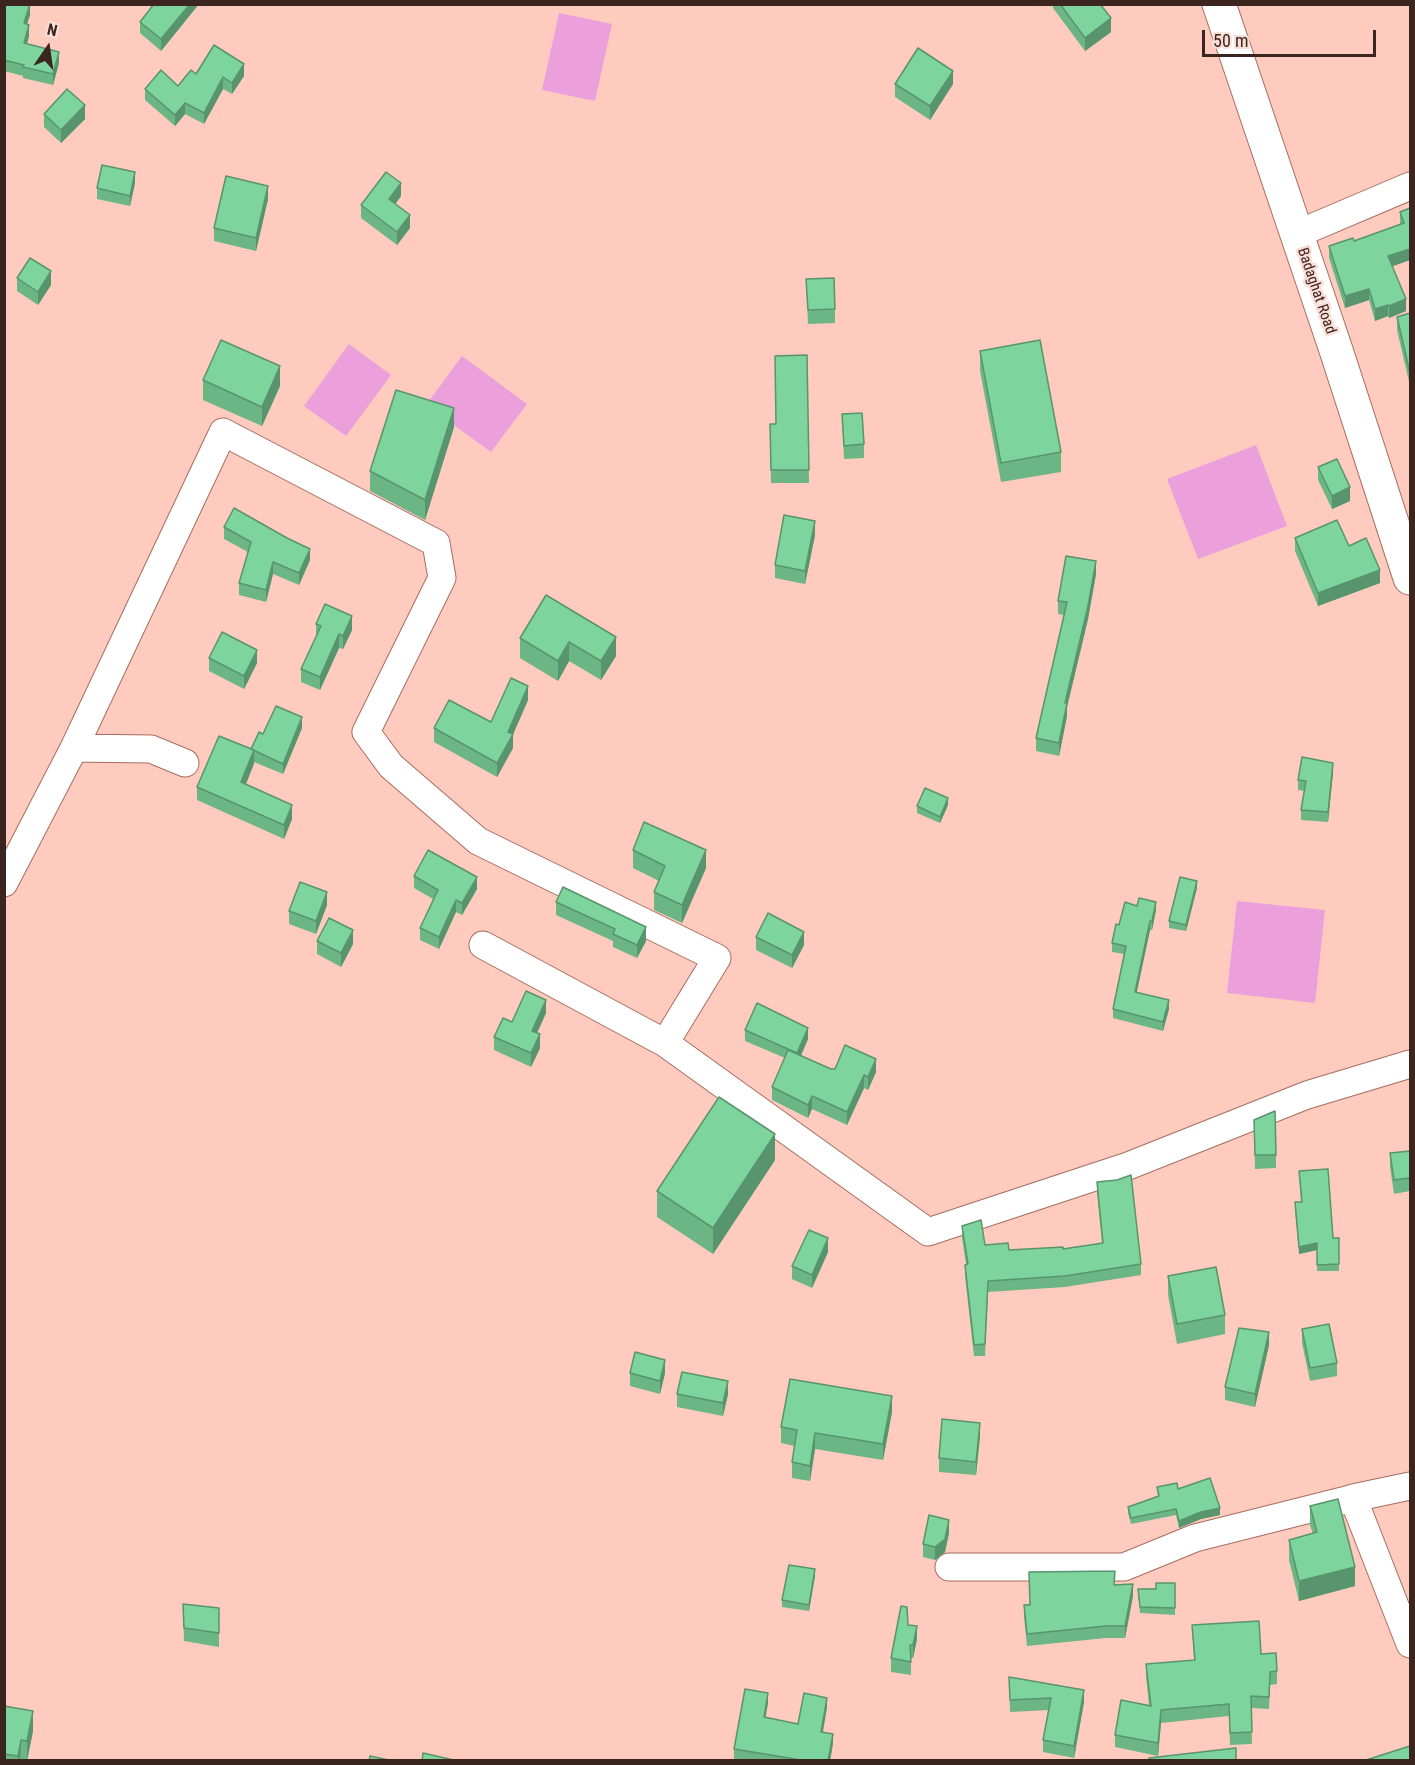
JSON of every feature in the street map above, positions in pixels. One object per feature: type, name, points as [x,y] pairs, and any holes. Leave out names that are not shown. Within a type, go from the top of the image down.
[{"type":"main road","name":"Badaghat Road","points":[[1219,4],[1410,578]]},
{"type":"street","points":[[1297,234],[1410,186]]},
{"type":"street","points":[[4,883],[74,748],[223,432],[436,543],[442,578],[366,732],[391,766],[478,841],[717,958],[665,1043]]},
{"type":"street","points":[[74,748],[151,749],[185,763]]},
{"type":"street","points":[[483,945],[665,1043],[928,1232],[1128,1166],[1307,1095],[1410,1064]]},
{"type":"street","points":[[949,1567],[1124,1567],[1195,1538],[1410,1486]]},
{"type":"street","points":[[1358,1497],[1353,1498],[1410,1644]]},
{"type":"shaded area","points":[[559,13],[612,24],[595,101],[542,90]]},
{"type":"shaded area","points":[[349,344],[391,375],[346,436],[304,406]]},
{"type":"shaded area","points":[[462,356],[527,404],[491,452],[426,405]]},
{"type":"shaded area","points":[[1256,445],[1287,526],[1198,559],[1167,479]]},
{"type":"shaded area","points":[[1237,901],[1325,910],[1315,1003],[1227,993]]},
{"type":"building","points":[[4,4],[30,4],[24,23],[29,25],[24,43],[59,52],[53,74],[4,60]]},
{"type":"building","points":[[154,4],[190,4],[161,39],[140,22]]},
{"type":"building","points":[[1060,4],[1100,4],[1111,18],[1085,38]]},
{"type":"building","points":[[214,45],[244,64],[232,83],[223,77],[204,113],[185,103],[175,115],[145,89],[161,70],[178,86],[191,70],[196,74]]},
{"type":"building","points":[[918,48],[953,71],[930,106],[895,84]]},
{"type":"building","points":[[67,89],[85,105],[61,130],[44,114]]},
{"type":"building","points":[[102,165],[135,172],[130,196],[97,188]]},
{"type":"building","points":[[386,172],[401,183],[389,199],[410,215],[397,232],[361,205]]},
{"type":"building","points":[[226,176],[268,186],[256,238],[214,228]]},
{"type":"building","points":[[1410,208],[1410,249],[1388,256],[1406,299],[1375,309],[1369,289],[1345,296],[1329,246],[1353,238],[1354,241],[1404,223],[1400,212]]},
{"type":"building","points":[[30,258],[51,271],[38,292],[17,278]]},
{"type":"building","points":[[834,278],[835,309],[808,310],[806,279]]},
{"type":"building","points":[[1410,313],[1410,373],[1397,317]]},
{"type":"building","points":[[221,340],[280,366],[262,407],[203,380]]},
{"type":"building","points":[[1040,340],[1061,452],[1001,463],[980,351]]},
{"type":"building","points":[[807,355],[809,470],[771,470],[770,424],[776,424],[775,356]]},
{"type":"building","points":[[396,390],[454,408],[425,500],[370,471]]},
{"type":"building","points":[[862,413],[864,444],[844,446],[842,414]]},
{"type":"building","points":[[1337,459],[1350,487],[1332,496],[1318,467]]},
{"type":"building","points":[[234,508],[310,549],[299,573],[273,562],[266,590],[239,583],[251,542],[224,527]]},
{"type":"building","points":[[784,515],[815,521],[805,571],[775,565]]},
{"type":"building","points":[[1337,520],[1349,546],[1366,538],[1380,570],[1318,593],[1295,538]]},
{"type":"building","points":[[1066,556],[1096,561],[1065,703],[1067,703],[1059,743],[1036,738],[1067,602],[1058,601]]},
{"type":"building","points":[[546,595],[616,637],[601,661],[569,642],[558,661],[520,638]]},
{"type":"building","points":[[325,604],[352,616],[343,636],[339,634],[320,677],[301,669],[321,626],[316,624]]},
{"type":"building","points":[[222,632],[257,650],[244,676],[209,658]]},
{"type":"building","points":[[511,678],[528,686],[508,732],[513,734],[497,763],[434,728],[449,700],[491,722]]},
{"type":"building","points":[[276,706],[302,717],[283,764],[251,749],[259,732],[263,734]]},
{"type":"building","points":[[219,736],[254,750],[241,782],[292,805],[284,825],[197,787]]},
{"type":"building","points":[[1302,757],[1333,763],[1328,812],[1301,810],[1306,781],[1298,780]]},
{"type":"building","points":[[925,788],[948,798],[940,817],[917,806]]},
{"type":"building","points":[[644,822],[706,850],[682,905],[654,892],[665,866],[633,850]]},
{"type":"building","points":[[428,850],[477,877],[462,903],[456,900],[439,937],[420,928],[438,890],[414,876]]},
{"type":"building","points":[[1180,877],[1197,881],[1186,925],[1169,921]]},
{"type":"building","points":[[300,882],[327,892],[316,921],[289,911]]},
{"type":"building","points":[[563,887],[646,927],[637,945],[613,934],[615,929],[556,902]]},
{"type":"building","points":[[1139,898],[1156,902],[1135,992],[1169,1000],[1163,1022],[1113,1009],[1126,946],[1112,943],[1116,924],[1119,925],[1125,902],[1137,906]]},
{"type":"building","points":[[768,913],[804,932],[792,955],[756,937]]},
{"type":"building","points":[[329,918],[353,930],[341,953],[317,941]]},
{"type":"building","points":[[526,991],[546,1000],[532,1031],[540,1034],[531,1053],[494,1037],[503,1018],[512,1022]]},
{"type":"building","points":[[757,1003],[808,1028],[797,1053],[745,1030]]},
{"type":"building","points":[[845,1045],[876,1059],[868,1077],[864,1075],[847,1112],[812,1096],[808,1105],[772,1087],[788,1050],[835,1069]]},
{"type":"building","points":[[719,1097],[775,1134],[713,1228],[657,1191]]},
{"type":"building","points":[[1275,1111],[1276,1155],[1255,1155],[1254,1120]]},
{"type":"building","points":[[1410,1151],[1410,1178],[1394,1180],[1390,1153]]},
{"type":"building","points":[[1328,1169],[1333,1238],[1339,1238],[1339,1264],[1317,1265],[1317,1243],[1299,1247],[1295,1202],[1302,1202],[1299,1171]]},
{"type":"building","points":[[1131,1175],[1141,1264],[1065,1276],[988,1281],[985,1344],[974,1345],[965,1265],[968,1264],[962,1226],[981,1220],[985,1245],[1008,1243],[1009,1250],[1063,1247],[1063,1249],[1103,1243],[1097,1182],[1117,1180]]},
{"type":"building","points":[[809,1230],[828,1238],[812,1275],[792,1266]]},
{"type":"building","points":[[1216,1267],[1225,1315],[1177,1324],[1168,1276]]},
{"type":"building","points":[[1329,1324],[1337,1363],[1310,1368],[1302,1329]]},
{"type":"building","points":[[1239,1328],[1269,1332],[1255,1394],[1225,1387]]},
{"type":"building","points":[[635,1352],[665,1360],[660,1381],[630,1373]]},
{"type":"building","points":[[682,1372],[728,1381],[723,1403],[677,1394]]},
{"type":"building","points":[[790,1379],[892,1396],[883,1444],[815,1433],[810,1466],[792,1462],[797,1430],[781,1427]]},
{"type":"building","points":[[942,1419],[980,1423],[976,1462],[939,1458]]},
{"type":"building","points":[[1210,1478],[1220,1508],[1201,1512],[1179,1521],[1176,1509],[1131,1518],[1128,1507],[1159,1496],[1157,1487],[1177,1483],[1178,1489]]},
{"type":"building","points":[[1338,1499],[1355,1567],[1299,1581],[1289,1540],[1317,1532],[1310,1506]]},
{"type":"building","points":[[929,1515],[949,1520],[945,1539],[935,1547],[923,1544]]},
{"type":"building","points":[[789,1565],[815,1569],[809,1605],[782,1600]]},
{"type":"building","points":[[1115,1571],[1114,1585],[1133,1584],[1125,1626],[1027,1634],[1024,1605],[1030,1605],[1029,1572]]},
{"type":"building","points":[[1156,1583],[1175,1583],[1175,1608],[1140,1607],[1138,1589],[1156,1589]]},
{"type":"building","points":[[183,1604],[219,1608],[219,1633],[184,1628]]},
{"type":"building","points":[[901,1606],[907,1607],[908,1625],[917,1626],[913,1645],[910,1645],[911,1662],[891,1658]]},
{"type":"building","points":[[1259,1621],[1261,1654],[1276,1653],[1277,1671],[1270,1672],[1269,1697],[1251,1696],[1252,1732],[1230,1733],[1229,1704],[1161,1710],[1158,1743],[1115,1735],[1121,1700],[1151,1706],[1146,1664],[1195,1660],[1192,1625]]},
{"type":"building","points":[[1009,1677],[1084,1690],[1074,1746],[1043,1740],[1051,1698],[1010,1700]]},
{"type":"building","points":[[745,1689],[768,1693],[764,1717],[798,1724],[804,1693],[827,1698],[821,1732],[833,1734],[828,1761],[807,1761],[734,1749]]},
{"type":"building","points":[[4,1706],[33,1711],[27,1741],[21,1740],[18,1756],[4,1754]]},
{"type":"building","points":[[1410,1746],[1410,1761],[1363,1761]]},
{"type":"building","points":[[1236,1748],[1236,1761],[1149,1761],[1149,1758]]},
{"type":"building","points":[[423,1753],[458,1761],[422,1761]]},
{"type":"building","points":[[370,1756],[394,1761],[369,1761]]}]
